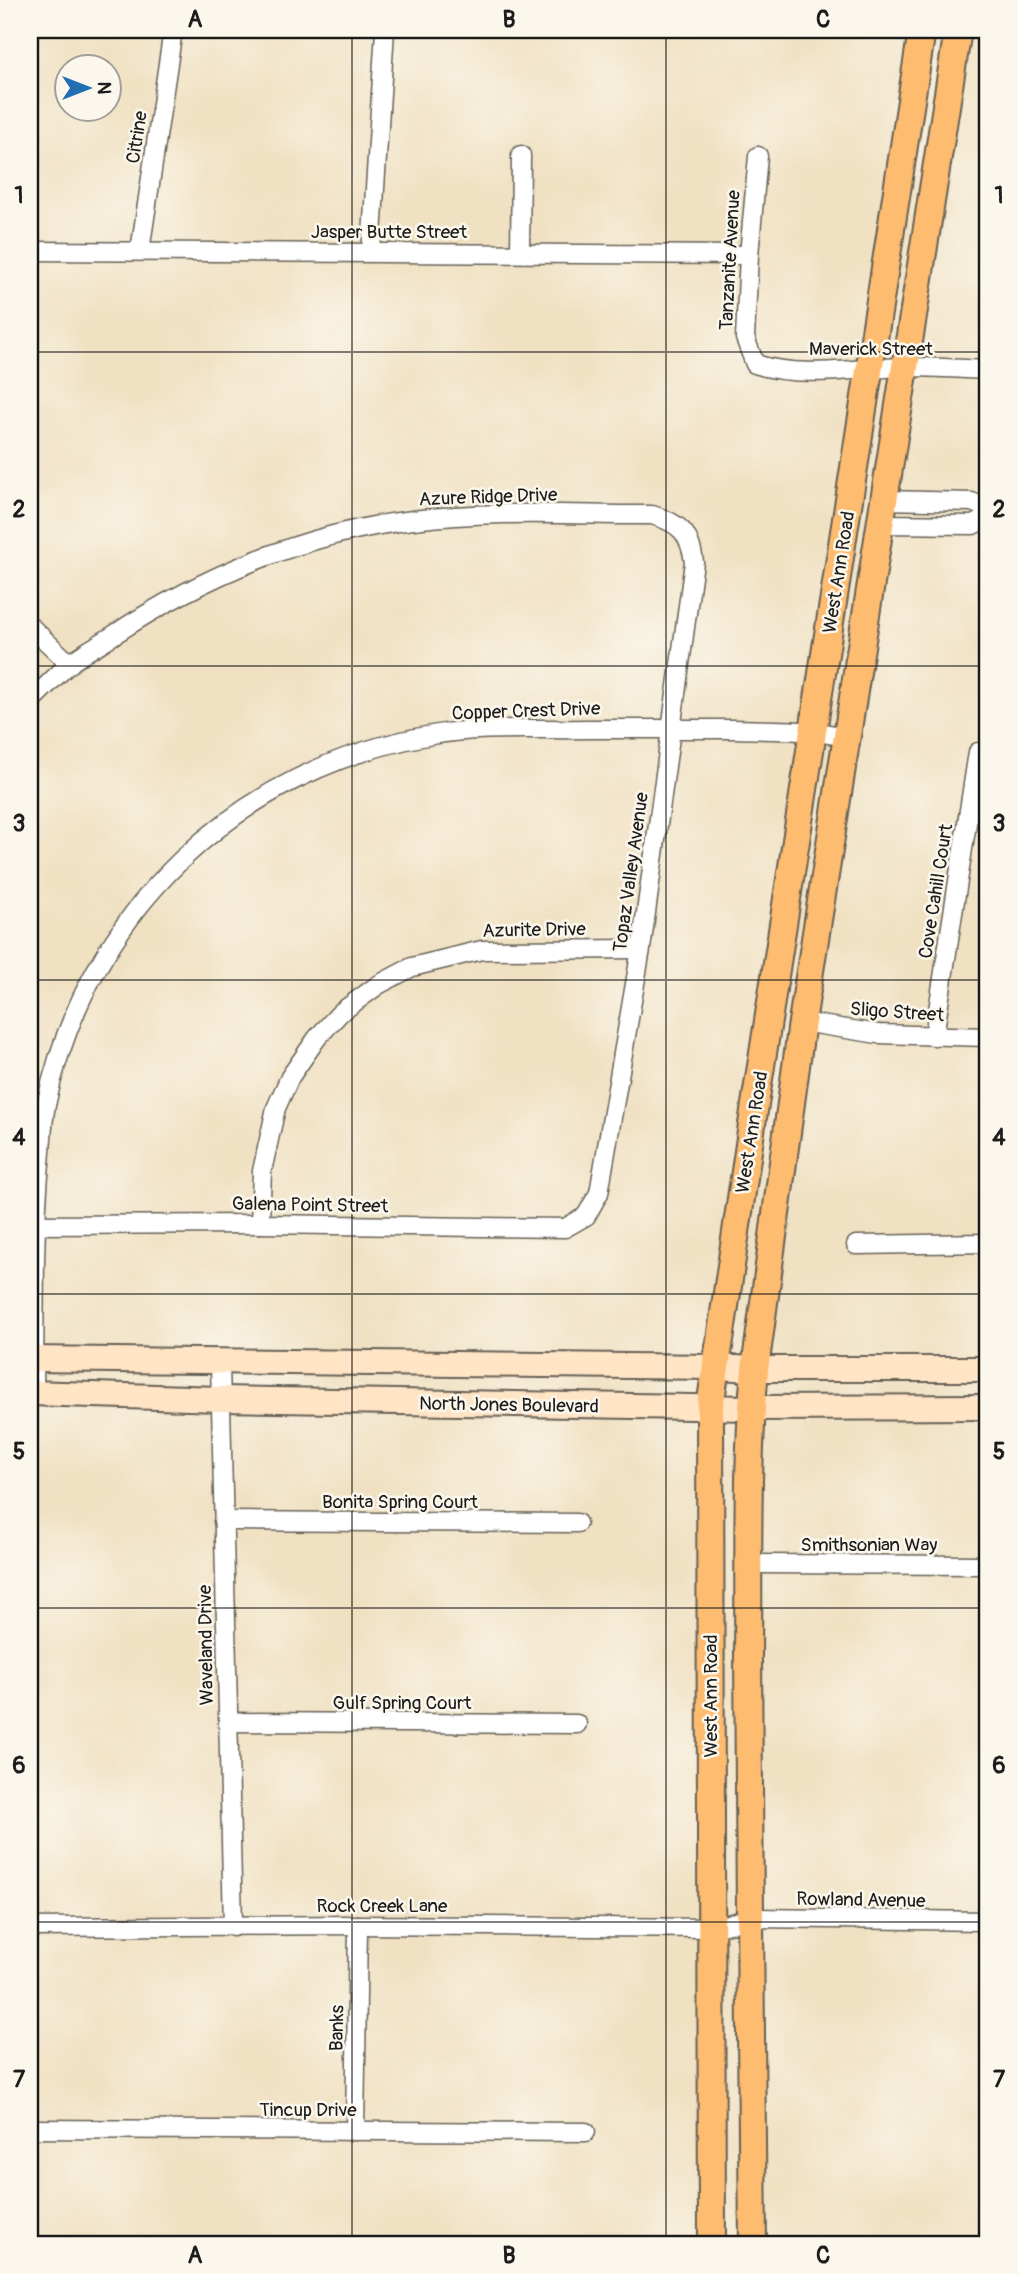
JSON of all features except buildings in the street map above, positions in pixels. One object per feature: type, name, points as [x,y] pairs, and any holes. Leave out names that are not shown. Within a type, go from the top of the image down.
[{"type":"main road","name":"West Ann Road","points":[[753,2244],[732,1922],[709,1668],[710,1407],[922,30]]},
{"type":"main road","name":"West Ann Road","points":[[712,2244],[732,1922],[748,1742],[751,1408],[755,1369],[802,1022],[958,30]]},
{"type":"main road","points":[[784,916],[794,979],[792,1010],[802,1022]]},
{"type":"main road","name":"North Jones Boulevard","points":[[32,1359],[755,1369],[988,1369]]},
{"type":"main road","name":"North Jones Boulevard","points":[[32,1393],[751,1408],[988,1407]]},
{"type":"street","name":"Citrine","points":[[140,251],[173,30]]},
{"type":"street","points":[[371,252],[385,30]]},
{"type":"street","points":[[520,253],[521,155]]},
{"type":"street","name":"Tanzanite Avenue","points":[[755,364],[745,338],[758,156]]},
{"type":"street","name":"Jasper Butte Street","points":[[30,251],[749,255]]},
{"type":"street","name":"Maverick Street","points":[[755,364],[772,369],[869,371],[905,367],[988,370]]},
{"type":"street","points":[[882,512],[972,502],[988,509]]},
{"type":"street","points":[[882,512],[973,525],[988,517]]},
{"type":"street","name":"Azure Ridge Drive","points":[[30,702],[70,664],[137,619],[189,590],[261,558],[329,536],[411,520],[483,514],[652,515],[670,520],[684,531]]},
{"type":"street","name":"Topaz Valley Avenue","points":[[586,1216],[599,1193],[641,948],[694,562],[692,546],[684,531]]},
{"type":"street","points":[[30,626],[70,664]]},
{"type":"street","name":"Copper Crest Drive","points":[[32,1393],[32,1224],[45,1107],[68,1028],[95,969],[141,902],[179,860],[216,828],[263,795],[352,754],[431,735],[471,730],[670,729],[813,730],[847,737]]},
{"type":"street","name":"Cove Cahill Court","points":[[934,1036],[978,752]]},
{"type":"street","name":"Azurite Drive","points":[[260,1224],[262,1171],[276,1108],[290,1077],[324,1030],[340,1013],[378,985],[412,967],[482,950],[641,948]]},
{"type":"street","name":"Sligo Street","points":[[802,1022],[878,1034],[988,1037]]},
{"type":"street","name":"Galena Point Street","points":[[32,1224],[565,1228],[586,1216]]},
{"type":"street","points":[[856,1245],[988,1243]]},
{"type":"street","name":"Waveland Drive","points":[[220,1362],[233,1927]]},
{"type":"street","name":"Bonita Spring Court","points":[[223,1521],[577,1524]]},
{"type":"street","name":"Smithsonian Way","points":[[749,1564],[988,1565]]},
{"type":"street","name":"Gulf Spring Court","points":[[228,1722],[577,1724]]},
{"type":"street","name":"Rowland Avenue","points":[[732,1922],[988,1921]]},
{"type":"street","name":"Rock Creek Lane","points":[[30,1927],[732,1922]]},
{"type":"street","name":"Banks","points":[[355,2131],[358,1925]]},
{"type":"street","name":"Tincup Drive","points":[[30,2129],[586,2132]]}]
